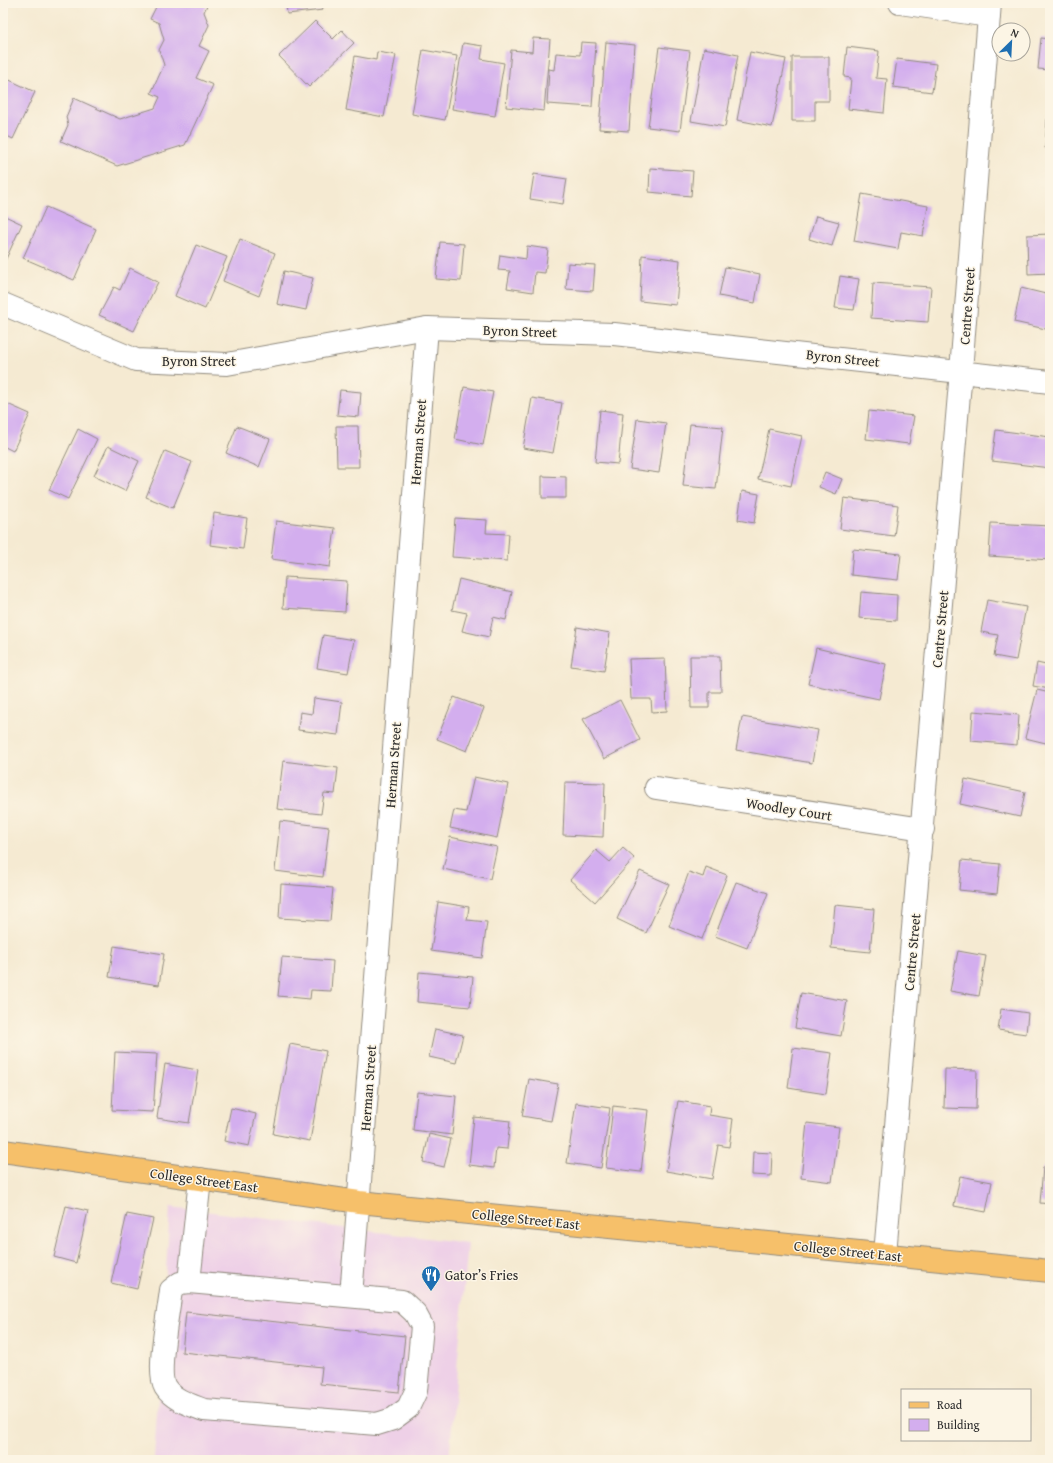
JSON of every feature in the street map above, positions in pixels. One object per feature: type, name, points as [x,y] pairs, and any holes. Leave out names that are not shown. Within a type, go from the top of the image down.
[{"type":"main road","name":"College Street East","points":[[3,1151],[359,1202],[1050,1271]]},
{"type":"street","points":[[900,3],[990,10]]},
{"type":"street","name":"Centre Street","points":[[885,1254],[923,829],[990,10]]},
{"type":"street","name":"Byron Street","points":[[3,304],[136,360],[227,364],[427,328],[614,334],[1050,382]]},
{"type":"street","name":"Herman Street","points":[[351,1296],[427,328]]},
{"type":"street","name":"Woodley Court","points":[[656,788],[923,829]]},
{"type":"street","points":[[190,1282],[200,1179]]},
{"type":"street","points":[[190,1282],[402,1301],[415,1313],[422,1326],[416,1391],[408,1408],[393,1419],[378,1424],[204,1410],[180,1401],[165,1388],[161,1371],[171,1290],[180,1283],[190,1282]]},
{"type":"shaded area","points":[[170,1207],[468,1243],[449,1460],[154,1460]]},
{"type":"building","points":[[158,3],[208,3],[204,12],[209,25],[199,46],[209,51],[196,78],[213,85],[185,145],[117,166],[61,141],[68,125],[66,117],[74,98],[120,119],[155,108],[160,97],[151,93],[164,65],[159,50],[164,40],[159,23],[150,19]]},
{"type":"building","points":[[286,3],[322,3],[323,10],[287,14]]},
{"type":"building","points":[[315,21],[333,39],[342,30],[354,43],[309,87],[279,56]]},
{"type":"building","points":[[533,38],[550,39],[544,111],[506,107],[511,50],[532,52]]},
{"type":"building","points":[[1041,38],[1050,39],[1050,70],[1038,69]]},
{"type":"building","points":[[581,42],[596,43],[592,107],[547,104],[549,69],[554,70],[556,53],[580,55]]},
{"type":"building","points":[[606,42],[635,45],[629,131],[599,129]]},
{"type":"building","points":[[463,43],[483,46],[481,59],[504,63],[495,116],[452,109]]},
{"type":"building","points":[[659,47],[690,51],[680,131],[648,127]]},
{"type":"building","points":[[847,47],[879,51],[876,78],[887,79],[884,113],[848,109],[851,78],[844,77]]},
{"type":"building","points":[[704,48],[738,55],[725,127],[691,121]]},
{"type":"building","points":[[423,50],[457,56],[445,120],[412,114]]},
{"type":"building","points":[[377,52],[396,55],[384,117],[346,110],[355,56],[376,60]]},
{"type":"building","points":[[750,52],[786,59],[772,127],[737,120]]},
{"type":"building","points":[[792,57],[829,57],[829,101],[815,101],[815,121],[792,121]]},
{"type":"building","points":[[897,59],[936,64],[932,92],[893,87]]},
{"type":"building","points":[[3,77],[35,92],[13,139],[3,134]]},
{"type":"building","points":[[1047,119],[1050,119],[1050,148],[1045,148]]},
{"type":"building","points":[[650,168],[693,171],[691,196],[649,192]]},
{"type":"building","points":[[534,174],[567,179],[563,204],[530,199]]},
{"type":"building","points":[[862,194],[928,206],[923,236],[901,232],[898,249],[854,241]]},
{"type":"building","points":[[46,207],[96,229],[74,280],[23,258]]},
{"type":"building","points":[[3,215],[22,224],[5,261],[3,260]]},
{"type":"building","points":[[816,216],[839,222],[832,246],[809,239]]},
{"type":"building","points":[[1050,234],[1050,273],[1028,274],[1027,235]]},
{"type":"building","points":[[240,239],[275,253],[259,296],[223,281]]},
{"type":"building","points":[[440,242],[464,244],[461,281],[436,279]]},
{"type":"building","points":[[196,245],[227,257],[205,309],[175,296]]},
{"type":"building","points":[[527,246],[548,249],[545,273],[535,272],[533,292],[507,288],[510,271],[498,270],[500,255],[526,259]]},
{"type":"building","points":[[642,255],[680,260],[676,305],[640,301]]},
{"type":"building","points":[[568,263],[595,265],[593,291],[566,289]]},
{"type":"building","points":[[725,267],[760,274],[755,303],[719,296]]},
{"type":"building","points":[[130,268],[158,282],[134,331],[99,315],[114,287],[120,290]]},
{"type":"building","points":[[284,271],[313,278],[306,310],[277,304]]},
{"type":"building","points":[[840,276],[859,279],[854,310],[835,308]]},
{"type":"building","points":[[873,283],[931,287],[928,322],[871,318]]},
{"type":"building","points":[[1021,288],[1050,295],[1050,330],[1014,322]]},
{"type":"building","points":[[464,387],[493,392],[483,445],[455,439]]},
{"type":"building","points":[[340,390],[361,392],[359,417],[337,415]]},
{"type":"building","points":[[532,398],[562,403],[553,453],[523,448]]},
{"type":"building","points":[[3,402],[30,414],[13,451],[3,446]]},
{"type":"building","points":[[600,410],[623,413],[618,464],[595,462]]},
{"type":"building","points":[[869,411],[914,416],[909,444],[866,439]]},
{"type":"building","points":[[637,419],[666,423],[659,473],[630,469]]},
{"type":"building","points":[[690,424],[723,427],[716,489],[683,486]]},
{"type":"building","points":[[237,426],[270,439],[259,467],[226,453]]},
{"type":"building","points":[[336,426],[358,426],[359,467],[337,467]]},
{"type":"building","points":[[78,429],[97,439],[68,499],[49,490]]},
{"type":"building","points":[[769,429],[802,436],[791,486],[758,479]]},
{"type":"building","points":[[996,430],[1050,437],[1050,468],[992,461]]},
{"type":"building","points":[[108,446],[139,461],[125,491],[94,476]]},
{"type":"building","points":[[165,451],[192,462],[173,508],[146,497]]},
{"type":"building","points":[[825,472],[842,479],[836,494],[819,487]]},
{"type":"building","points":[[542,476],[566,477],[566,498],[542,498]]},
{"type":"building","points":[[742,491],[759,494],[754,523],[738,520]]},
{"type":"building","points":[[844,498],[898,505],[894,536],[840,529]]},
{"type":"building","points":[[214,513],[247,518],[243,549],[210,545]]},
{"type":"building","points":[[455,518],[487,520],[486,533],[509,534],[507,561],[452,557]]},
{"type":"building","points":[[276,521],[335,528],[330,567],[271,559]]},
{"type":"building","points":[[991,523],[1050,526],[1050,560],[989,556]]},
{"type":"building","points":[[853,549],[901,554],[898,580],[851,575]]},
{"type":"building","points":[[285,577],[347,581],[345,612],[283,608]]},
{"type":"building","points":[[459,579],[512,592],[506,620],[493,617],[489,637],[462,631],[467,613],[452,610]]},
{"type":"building","points":[[861,592],[897,595],[896,621],[859,618]]},
{"type":"building","points":[[987,600],[1026,607],[1016,660],[994,656],[998,635],[981,632]]},
{"type":"building","points":[[577,627],[610,633],[604,671],[571,666]]},
{"type":"building","points":[[323,635],[354,640],[348,673],[317,668]]},
{"type":"building","points":[[816,648],[886,664],[879,699],[808,684]]},
{"type":"building","points":[[690,656],[720,656],[721,692],[709,692],[709,708],[691,708]]},
{"type":"building","points":[[665,658],[667,711],[652,712],[651,699],[631,699],[629,659]]},
{"type":"building","points":[[1037,663],[1050,666],[1050,689],[1033,686]]},
{"type":"building","points":[[1037,690],[1050,693],[1050,744],[1025,738]]},
{"type":"building","points":[[454,697],[484,708],[467,751],[437,739]]},
{"type":"building","points":[[314,698],[342,702],[338,735],[298,730],[300,712],[312,714]]},
{"type":"building","points":[[620,700],[640,740],[604,759],[583,719]]},
{"type":"building","points":[[973,711],[1019,715],[1017,745],[971,741]]},
{"type":"building","points":[[742,717],[818,730],[812,763],[736,750]]},
{"type":"building","points":[[283,761],[338,768],[335,794],[324,793],[321,814],[277,809]]},
{"type":"building","points":[[474,777],[508,784],[497,838],[450,828],[454,810],[466,812]]},
{"type":"building","points":[[965,779],[1025,792],[1020,817],[960,804]]},
{"type":"building","points":[[565,782],[605,783],[603,837],[563,835]]},
{"type":"building","points":[[280,821],[329,827],[323,877],[275,871]]},
{"type":"building","points":[[450,837],[497,847],[490,879],[443,869]]},
{"type":"building","points":[[623,848],[634,858],[595,902],[570,880],[596,850],[610,862]]},
{"type":"building","points":[[962,860],[1000,864],[997,894],[959,890]]},
{"type":"building","points":[[706,867],[727,875],[702,939],[669,926],[689,872],[703,877]]},
{"type":"building","points":[[640,871],[669,884],[646,933],[617,919]]},
{"type":"building","points":[[736,882],[768,893],[747,948],[715,936]]},
{"type":"building","points":[[281,884],[333,888],[330,921],[279,918]]},
{"type":"building","points":[[438,902],[469,907],[467,920],[487,922],[482,958],[431,951]]},
{"type":"building","points":[[835,905],[874,909],[870,952],[831,948]]},
{"type":"building","points":[[114,946],[164,954],[159,985],[109,977]]},
{"type":"building","points":[[958,951],[986,956],[979,996],[950,991]]},
{"type":"building","points":[[282,957],[333,961],[331,991],[311,990],[310,999],[278,996]]},
{"type":"building","points":[[419,972],[473,977],[470,1007],[417,1002]]},
{"type":"building","points":[[801,993],[847,1001],[841,1036],[795,1028]]},
{"type":"building","points":[[1001,1009],[1028,1013],[1026,1034],[998,1030]]},
{"type":"building","points":[[435,1029],[463,1035],[456,1063],[429,1057]]},
{"type":"building","points":[[290,1044],[326,1051],[310,1141],[273,1134]]},
{"type":"building","points":[[793,1048],[832,1053],[826,1094],[788,1088]]},
{"type":"building","points":[[115,1052],[157,1054],[153,1112],[112,1110]]},
{"type":"building","points":[[165,1064],[198,1070],[189,1123],[157,1118]]},
{"type":"building","points":[[945,1069],[977,1070],[976,1109],[944,1108]]},
{"type":"building","points":[[529,1079],[558,1084],[551,1121],[522,1116]]},
{"type":"building","points":[[3,1080],[7,1080],[4,1095],[3,1095]]},
{"type":"building","points":[[417,1092],[456,1096],[452,1135],[413,1130]]},
{"type":"building","points":[[678,1101],[710,1106],[709,1115],[733,1119],[729,1147],[718,1145],[712,1179],[666,1171]]},
{"type":"building","points":[[576,1103],[610,1108],[601,1168],[567,1163]]},
{"type":"building","points":[[613,1106],[648,1110],[641,1172],[606,1168]]},
{"type":"building","points":[[231,1108],[256,1114],[249,1146],[224,1141]]},
{"type":"building","points":[[474,1117],[510,1121],[507,1149],[496,1148],[494,1168],[469,1165]]},
{"type":"building","points":[[807,1123],[839,1127],[832,1182],[801,1178]]},
{"type":"building","points":[[429,1134],[451,1139],[444,1167],[423,1162]]},
{"type":"building","points":[[753,1152],[772,1153],[771,1176],[752,1175]]},
{"type":"building","points":[[1043,1167],[1050,1167],[1050,1204],[1040,1203]]},
{"type":"building","points":[[960,1176],[992,1182],[986,1212],[954,1206]]},
{"type":"building","points":[[66,1206],[88,1211],[76,1263],[54,1257]]},
{"type":"building","points":[[127,1214],[153,1219],[137,1289],[111,1283]]},
{"type":"building","points":[[186,1312],[405,1336],[399,1392],[320,1384],[322,1367],[182,1352]]},
{"type":"place","name":"Gator’s Fries","points":[[431,1292]]}]
